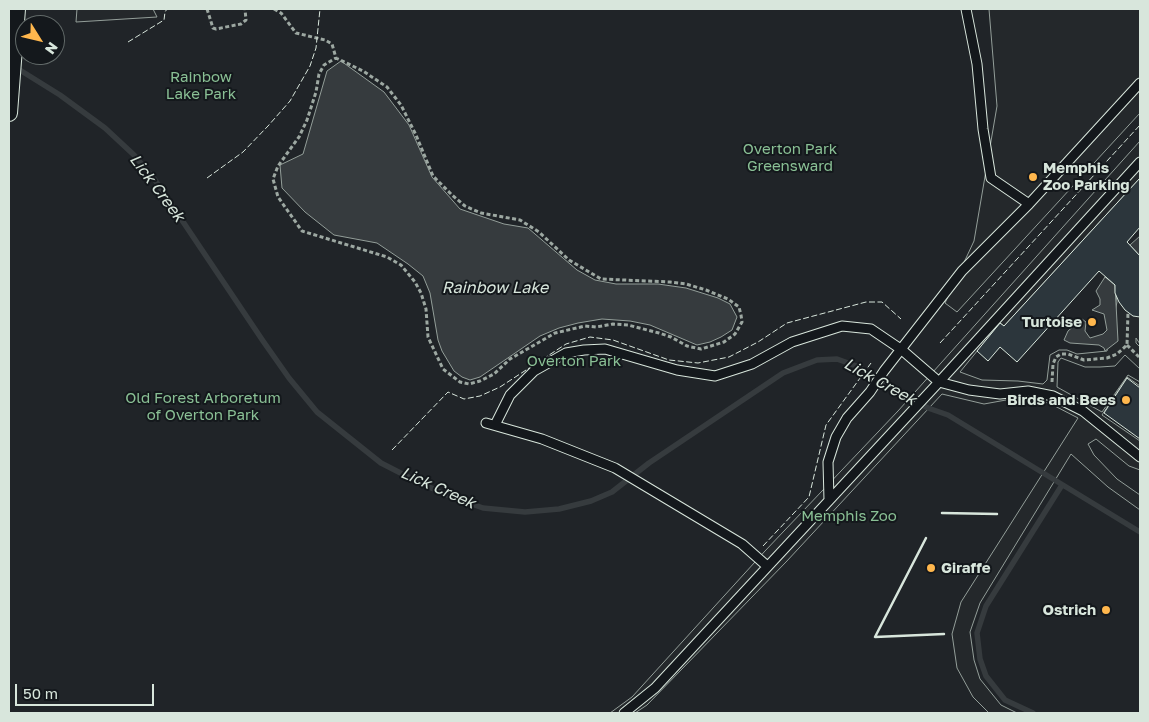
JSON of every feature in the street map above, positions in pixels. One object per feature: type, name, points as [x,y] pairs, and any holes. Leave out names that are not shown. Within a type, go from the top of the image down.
[{"type":"street","points":[[9,113],[17,9]]},
{"type":"lane","points":[[966,9],[977,64],[983,129],[991,178],[1030,204]]},
{"type":"lane","points":[[830,500],[828,462],[836,437],[847,418],[870,392],[929,311],[962,271],[1030,204],[1140,83]]},
{"type":"lane","points":[[624,713],[655,688],[931,391],[1140,162]]},
{"type":"lane","points":[[767,566],[742,544],[672,504],[615,468],[542,439],[490,424],[510,395],[534,371],[566,354],[584,350],[605,349],[676,370],[715,376],[752,364],[792,342],[842,326],[871,329],[902,350],[939,382],[969,390],[1000,394],[1028,391],[1048,395],[1083,411],[1140,457]]},
{"type":"path","points":[[207,9],[213,28],[216,29],[241,24],[246,20],[245,9]]},
{"type":"path","points":[[274,9],[281,13],[296,33],[325,40],[332,44],[336,58],[363,71],[386,87],[401,105],[433,176],[465,206],[481,213],[520,220],[539,232],[569,260],[601,279],[686,284],[728,299],[739,307],[741,314],[742,322],[734,334],[724,342],[701,349],[687,346],[659,333],[628,325],[585,326],[555,333],[510,359],[494,374],[480,381],[469,384],[460,382],[443,369],[428,337],[426,309],[421,293],[415,282],[401,265],[387,258],[302,232],[278,196],[273,180],[278,166],[299,137],[307,120],[316,92],[319,74],[324,65],[336,58]]},
{"type":"path","points":[[1048,395],[1056,357],[1061,354],[1068,354],[1084,360],[1107,358],[1117,354],[1127,345],[1128,312]]},
{"type":"path","points":[[1127,345],[1140,358]]},
{"type":"green space","name":"Overton Park","points":[[9,9],[1140,9],[1140,713],[9,713]]},
{"type":"shaded area","points":[[77,9],[153,9],[157,17],[76,22]]},
{"type":"shaded area","name":"Memphis Zoo Parking","points":[[989,9],[1140,9],[1140,113],[957,312],[945,303],[974,241],[997,106]]},
{"type":"shaded area","points":[[1140,141],[1140,178],[1004,326],[1000,323],[960,372],[982,380],[1043,384],[1047,380],[1050,355],[1059,350],[1067,350],[1077,354],[1107,351],[1117,302],[1115,285],[1140,256],[1140,344],[1136,338],[1136,343],[1140,347],[1140,369],[1125,355],[1115,366],[1100,367],[1085,367],[1061,358],[1058,362],[1057,387],[1102,412],[1128,375],[1140,382],[1140,386],[1127,377],[1102,415],[1140,441],[1140,470],[1129,466],[1096,439],[1088,444],[1094,455],[1117,479],[1140,495],[1140,510],[1108,487],[1071,454],[980,603],[970,632],[974,660],[980,679],[1001,705],[1017,713],[989,713],[973,697],[957,668],[952,634],[961,602],[1078,418],[1049,403],[1017,398],[984,404],[942,394],[786,562],[647,705],[635,713],[610,713],[632,697],[765,551],[898,411]]},
{"type":"water","name":"Rainbow Lake","points":[[341,61],[384,92],[409,125],[432,177],[460,209],[504,224],[528,228],[577,270],[595,280],[616,284],[658,284],[686,288],[718,298],[730,304],[737,317],[732,330],[710,342],[697,345],[650,325],[630,321],[602,319],[578,323],[540,336],[480,377],[470,380],[462,377],[454,371],[442,351],[438,340],[430,293],[423,276],[377,243],[334,235],[305,212],[282,188],[280,165],[303,154],[327,71]]},
{"type":"water","points":[[1140,236],[1140,256],[1130,245]]},
{"type":"water","points":[[1105,277],[1115,285],[1118,341],[1105,351],[1099,345],[1070,343],[1064,340],[1068,331],[1082,319],[1086,322],[1085,331],[1090,338],[1103,334],[1107,330],[1104,314],[1092,310],[1100,305],[1100,299],[1096,291]]},
{"type":"building","points":[[1140,178],[1140,227],[1127,242],[1140,256],[1140,317],[1133,316],[1125,310],[1115,293],[1115,285],[1099,271],[1017,362],[1000,347],[988,361],[977,351],[1000,323],[1004,326]]},
{"type":"building","name":"Birds and Bees","points":[[1127,378],[1140,388],[1140,439],[1104,413]]},
{"type":"waterway","name":"Lick Creek","points":[[15,67],[60,95],[105,128],[134,155],[155,180],[289,378],[317,412],[381,463],[452,497],[483,508],[525,512],[559,509],[591,501],[612,492],[649,463],[783,373],[817,360],[837,359],[859,367],[895,391],[928,408],[948,415],[1140,532]]},
{"type":"waterway","points":[[1033,713],[1005,700],[986,676],[980,659],[977,633],[986,606],[1062,485]]},
{"type":"fence","points":[[128,42],[164,20],[167,9]]},
{"type":"fence","points":[[207,178],[243,152],[290,101],[310,66],[316,48],[320,9]]},
{"type":"fence","points":[[940,343],[1140,125]]},
{"type":"fence","points":[[392,450],[448,392],[464,399],[480,396],[500,387],[566,344],[590,337],[613,340],[669,360],[698,363],[729,357],[758,342],[787,323],[866,302],[882,302],[901,319]]},
{"type":"fence","points":[[763,546],[809,497],[826,425],[871,363]]},
{"type":"wall","points":[[942,513],[997,514]]},
{"type":"wall","points":[[926,538],[875,637],[944,634]]},
{"type":"place","name":"Memphis Zoo Parking","points":[[1033,177]]},
{"type":"place","name":"Turtoise","points":[[1092,322]]},
{"type":"place","name":"Birds and Bees","points":[[1126,400]]},
{"type":"place","name":"Giraffe","points":[[931,568]]},
{"type":"place","name":"Ostrich","points":[[1106,610]]},
{"type":"park label","name":"Rainbow Lake Park","points":[[201,86]]},
{"type":"park label","name":"Overton Park Greensward","points":[[790,158]]},
{"type":"park label","name":"Old Forest Arboretum of Overton Park","points":[[203,406]]},
{"type":"park label","name":"Memphis Zoo","points":[[849,516]]}]
